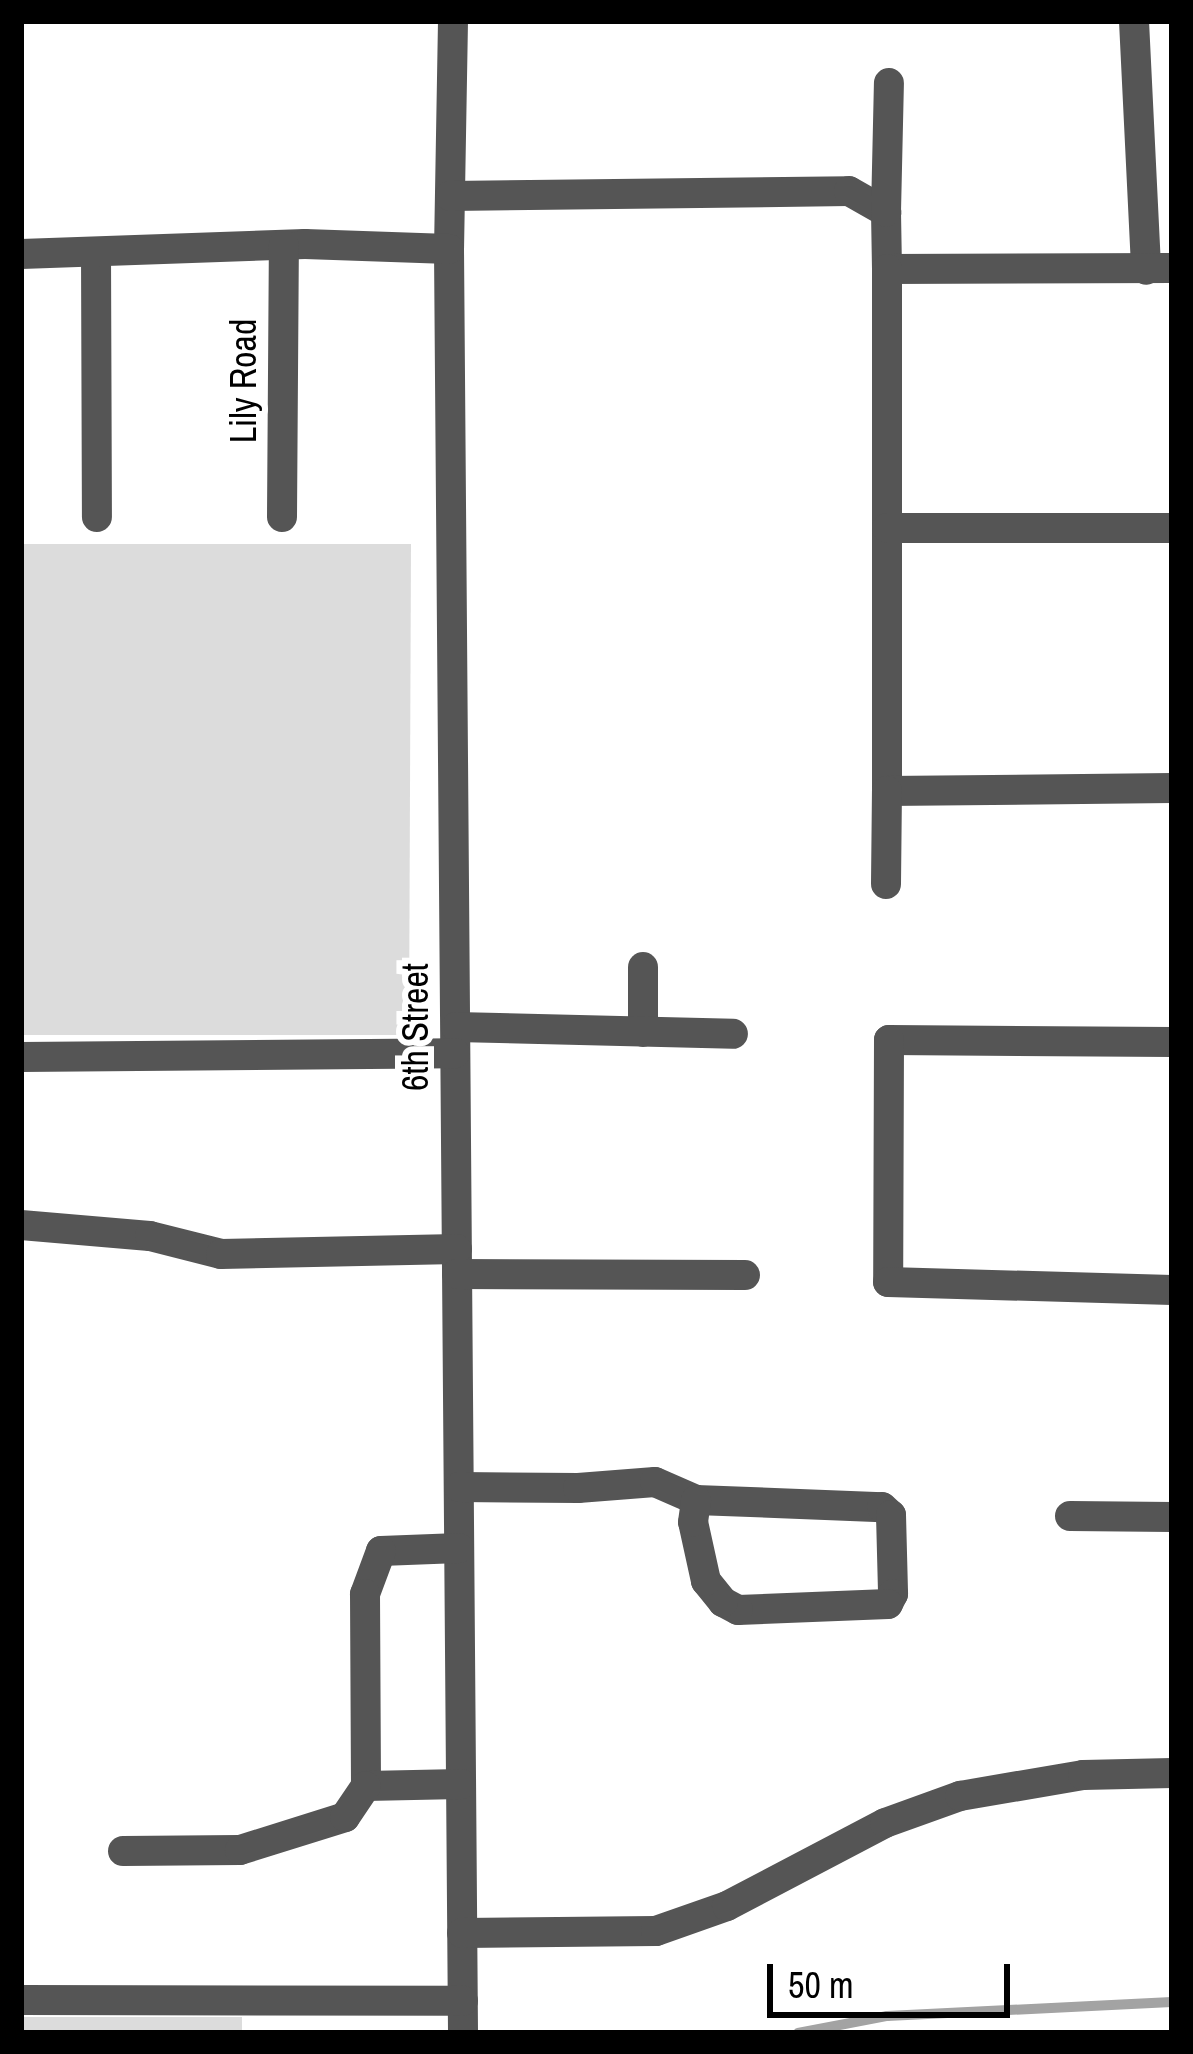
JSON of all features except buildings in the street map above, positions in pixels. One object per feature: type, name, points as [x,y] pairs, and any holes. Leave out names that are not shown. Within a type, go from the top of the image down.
[{"type":"street","name":"6th Street","points":[[453,21],[449,249],[463,2033]]},
{"type":"street","points":[[887,269],[1159,269],[1134,21]]},
{"type":"street","points":[[886,884],[889,83]]},
{"type":"street","points":[[450,196],[848,191],[886,212]]},
{"type":"street","points":[[21,254],[284,245],[449,249]]},
{"type":"street","name":"Lily Road","points":[[282,517],[284,245]]},
{"type":"street","points":[[96,252],[97,517]]},
{"type":"street","points":[[887,529],[1172,529]]},
{"type":"street","points":[[887,791],[1172,788]]},
{"type":"street","points":[[643,967],[643,1032]]},
{"type":"street","points":[[21,1057],[643,1032],[733,1034]]},
{"type":"street","points":[[1172,1042],[889,1040],[888,1282],[1172,1290]]},
{"type":"street","points":[[21,1225],[150,1235],[220,1254],[745,1275]]},
{"type":"street","points":[[459,1486],[578,1488],[655,1482],[696,1499],[890,1509],[893,1594],[888,1604],[738,1610],[723,1602],[706,1581],[693,1522],[696,1499]]},
{"type":"street","points":[[1070,1516],[1172,1517]]},
{"type":"street","points":[[123,1851],[240,1850],[345,1817],[366,1786],[364,1594],[381,1550],[459,1548]]},
{"type":"street","points":[[462,1933],[656,1931],[727,1906],[885,1823],[960,1796],[1083,1775],[1172,1773]]},
{"type":"street","points":[[366,1786],[461,1784]]},
{"type":"street","points":[[21,2000],[463,2001]]},
{"type":"shaded area","points":[[21,544],[411,544],[409,1035],[21,1035]]},
{"type":"shaded area","points":[[21,2017],[242,2017],[242,2033],[21,2033]]},
{"type":"waterway","points":[[798,2033],[887,2016],[1172,2002]]}]
